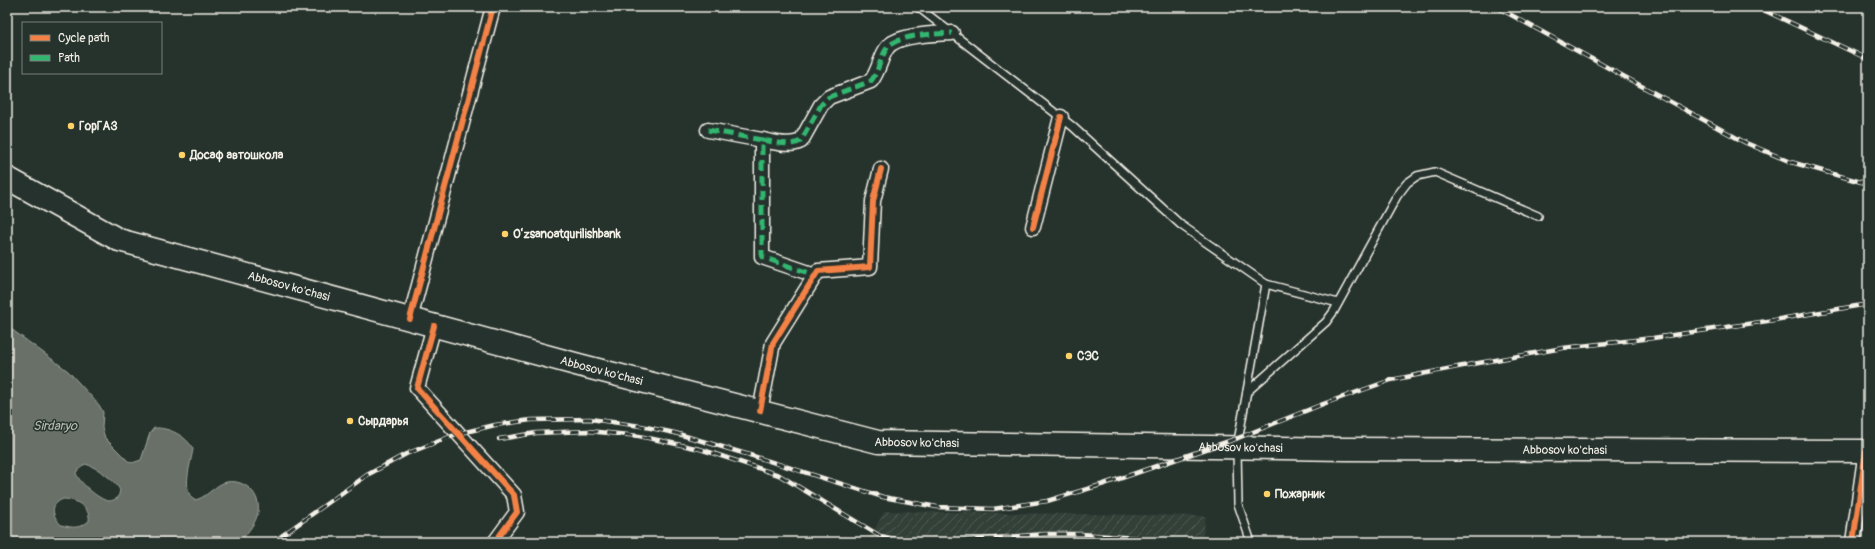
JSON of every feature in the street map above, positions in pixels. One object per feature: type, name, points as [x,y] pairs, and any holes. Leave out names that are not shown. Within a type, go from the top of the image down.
[{"type":"main road","name":"Abbosov ko'chasi","points":[[7,178],[119,240],[434,326],[878,442],[1237,447],[1867,451]]},
{"type":"street","points":[[410,319],[493,7]]},
{"type":"street","points":[[708,130],[789,144],[797,143],[801,141],[821,105],[829,97],[871,81],[875,76],[887,48],[893,42],[918,35],[952,33]]},
{"type":"street","points":[[1033,226],[1061,117]]},
{"type":"street","points":[[762,140],[762,257],[816,275]]},
{"type":"street","points":[[760,412],[773,343],[818,271],[870,267],[873,201],[881,169]]},
{"type":"street","points":[[434,326],[417,388],[514,495],[517,512],[495,542]]},
{"type":"street","points":[[1853,542],[1867,451]]},
{"type":"lane","points":[[918,7],[1061,117],[1181,226],[1266,284],[1338,303]]},
{"type":"lane","points":[[1247,392],[1326,322],[1397,196],[1407,183],[1417,176],[1435,172],[1538,216]]},
{"type":"lane","points":[[1252,542],[1238,504],[1237,447],[1266,284]]},
{"type":"shaded area","points":[[885,511],[1206,516],[1202,542],[867,542]]},
{"type":"water","name":"Sirdaryo","points":[[7,326],[68,371],[99,405],[103,412],[102,428],[105,438],[128,461],[132,463],[141,460],[150,433],[154,428],[165,429],[182,436],[193,449],[187,483],[190,496],[194,500],[202,497],[223,483],[238,482],[250,489],[255,494],[257,501],[258,508],[256,520],[241,542],[7,542]],"holes":[[[85,464],[99,470],[114,482],[120,490],[118,498],[110,501],[105,500],[100,498],[84,485],[77,476],[76,472]],[[63,499],[77,502],[85,508],[89,516],[89,521],[76,527],[61,525],[53,510],[56,504]]]},
{"type":"railway","points":[[1757,7],[1868,59]]},
{"type":"railway","points":[[1502,10],[1746,143],[1791,162],[1868,184]]},
{"type":"railway","points":[[273,542],[367,475],[406,454],[457,434],[495,425],[531,420],[590,419],[641,426],[675,433],[883,497],[937,507],[993,509],[1047,501],[1104,484],[1238,438],[1323,404],[1391,380],[1563,348],[1653,338],[1868,304]]},
{"type":"railway","points":[[499,439],[536,433],[588,431],[639,436],[700,449],[779,475],[880,536],[910,542]]},
{"type":"railway","points":[[949,542],[1044,534],[1081,534],[1136,538]]},
{"type":"marked path","points":[[762,140],[787,144],[801,141],[821,105],[829,97],[871,81],[887,48],[892,43],[908,37],[927,34],[952,33]]},
{"type":"marked path","points":[[708,130],[762,140],[762,257],[815,275]]},
{"type":"cycle path","points":[[410,319],[493,7]]},
{"type":"cycle path","points":[[1033,227],[1061,117]]},
{"type":"cycle path","points":[[760,411],[773,343],[818,271],[870,267],[873,201],[881,169]]},
{"type":"cycle path","points":[[434,326],[417,388],[514,495],[517,512],[495,542]]},
{"type":"cycle path","points":[[1853,542],[1866,451]]},
{"type":"place","name":"ГорГАЗ","points":[[71,126]]},
{"type":"place","name":"Досаф автошкола","points":[[182,155]]},
{"type":"place","name":"Oʻzsanoatqurilishbank","points":[[505,234]]},
{"type":"place","name":"СЭС","points":[[1069,356]]},
{"type":"place","name":"Сырдарья","points":[[350,421]]},
{"type":"place","name":"Пожарник","points":[[1267,494]]}]
